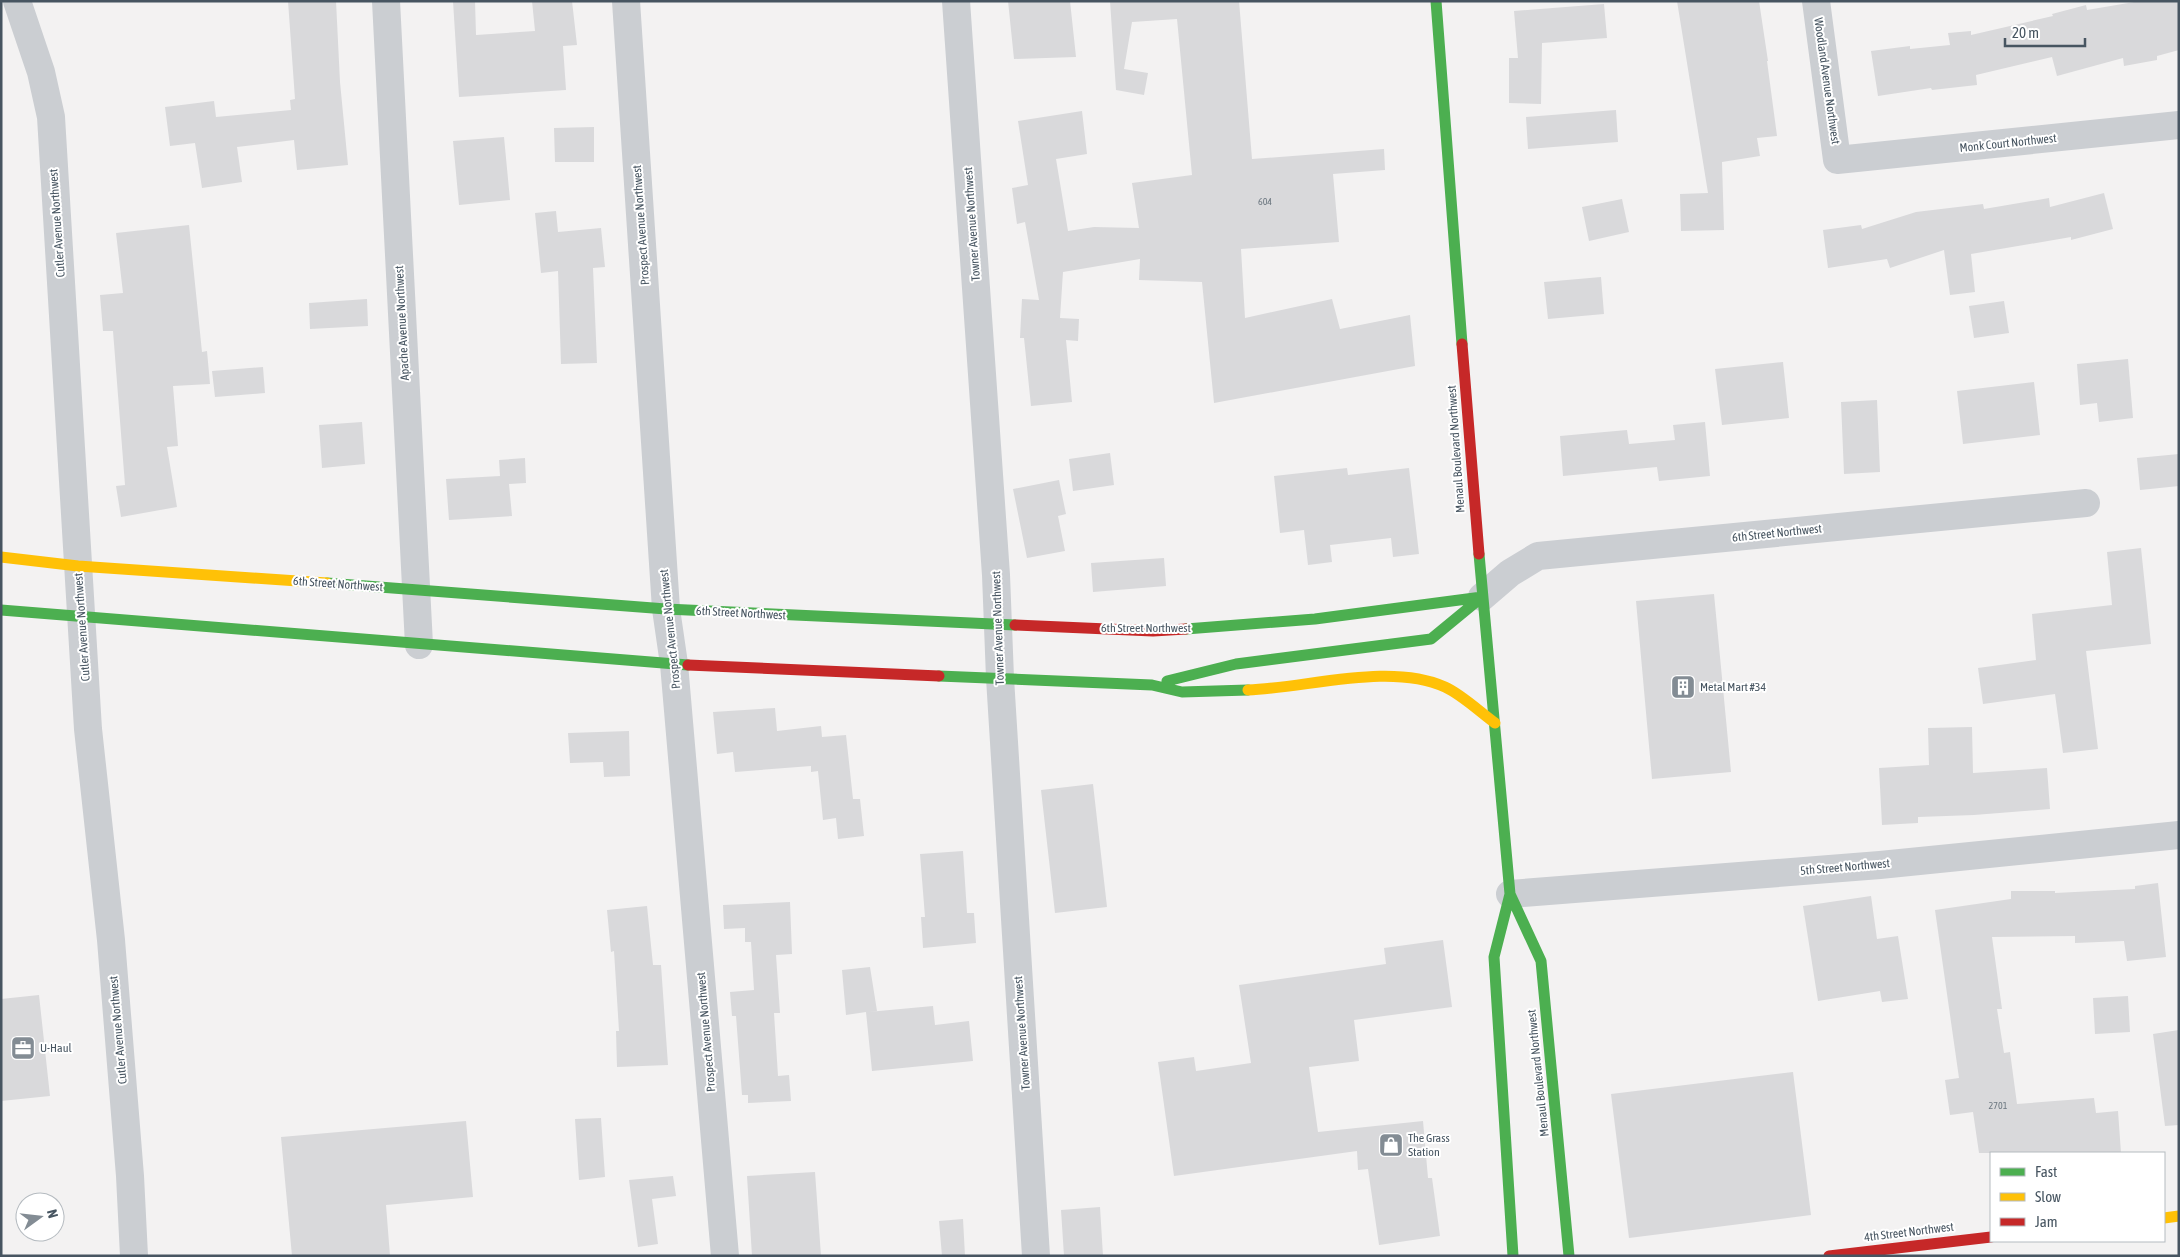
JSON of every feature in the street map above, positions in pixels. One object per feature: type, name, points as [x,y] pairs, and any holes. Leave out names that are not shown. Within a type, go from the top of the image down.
[{"type":"main road","name":"Menaul Boulevard Northwest","points":[[1436,1],[1482,597],[1510,894],[1494,957],[1513,1256]]},
{"type":"main road","name":"6th Street Northwest","points":[[1,557],[78,566],[415,589],[666,609],[1153,631],[1228,627],[1315,619],[1482,597]]},
{"type":"main road","name":"6th Street Northwest","points":[[1152,685],[1236,664],[1432,640],[1482,597]]},
{"type":"main road","name":"6th Street Northwest","points":[[1,610],[674,664],[1152,685],[1182,692],[1258,690],[1345,678],[1408,676],[1446,687],[1495,723]]},
{"type":"main road","name":"Menaul Boulevard Northwest","points":[[1510,894],[1541,962],[1569,1256]]},
{"type":"main road","points":[[2165,1218],[2179,1216]]},
{"type":"main road","name":"4th Street Northwest","points":[[1829,1256],[1978,1244]]},
{"type":"street","name":"Cutler Avenue Northwest","points":[[17,1],[41,72],[50,117],[88,729],[111,940],[130,1176],[134,1256]]},
{"type":"street","name":"Apache Avenue Northwest","points":[[386,1],[419,645]]},
{"type":"street","name":"Prospect Avenue Northwest","points":[[626,1],[666,609],[674,664],[725,1256]]},
{"type":"street","name":"Towner Avenue Northwest","points":[[956,1],[996,575],[1000,678],[1036,1256]]},
{"type":"street","name":"Woodland Avenue Northwest","points":[[1816,1],[1837,160]]},
{"type":"street","name":"Monk Court Northwest","points":[[1837,160],[2179,125]]},
{"type":"street","name":"6th Street Northwest","points":[[1482,597],[1510,573],[1538,556],[2086,502]]},
{"type":"street","name":"5th Street Northwest","points":[[1510,894],[1880,865],[2179,835]]},
{"type":"building","points":[[288,1],[336,1],[340,82],[348,165],[297,170],[294,140],[237,147],[242,182],[202,188],[195,143],[170,146],[165,107],[214,101],[216,117],[291,110],[290,100],[295,99]]},
{"type":"building","points":[[453,1],[475,1],[476,35],[535,31],[532,1],[572,1],[577,45],[563,46],[566,90],[459,97]]},
{"type":"building","points":[[1008,1],[1070,1],[1076,57],[1014,59]]},
{"type":"building","points":[[1110,1],[1239,1],[1252,159],[1384,149],[1385,170],[1333,174],[1339,242],[1241,249],[1245,318],[1332,299],[1340,329],[1410,315],[1415,366],[1214,403],[1202,282],[1139,280],[1140,259],[1063,272],[1060,318],[1079,319],[1078,341],[1066,340],[1072,402],[1031,406],[1024,338],[1020,338],[1022,299],[1039,300],[1025,222],[1017,224],[1012,188],[1028,185],[1018,121],[1082,111],[1087,154],[1056,159],[1068,231],[1094,227],[1139,228],[1132,183],[1192,175],[1177,19],[1132,22],[1124,69],[1148,73],[1144,95],[1116,90]]},
{"type":"building","points":[[1677,1],[1759,1],[1777,136],[1757,138],[1760,156],[1722,162],[1724,230],[1681,231],[1680,194],[1708,193]]},
{"type":"building","points":[[2140,1],[2179,1],[2179,50],[2157,56],[2157,60],[2124,66],[2123,58],[2057,76],[2052,57],[1976,75],[1977,85],[1932,90],[1931,88],[1878,96],[1871,51],[1910,46],[1910,49],[1950,45],[1948,33],[1971,31],[1971,35],[2053,16],[2052,14],[2086,5],[2087,10]]},
{"type":"building","points":[[1604,4],[1607,38],[1542,43],[1541,104],[1509,103],[1509,58],[1518,58],[1514,11]]},
{"type":"building","points":[[1616,110],[1618,142],[1528,149],[1526,117]]},
{"type":"building","points":[[594,127],[594,162],[555,162],[554,128]]},
{"type":"building","points":[[504,137],[510,200],[459,205],[453,141]]},
{"type":"building","points":[[2104,193],[2113,229],[2071,240],[2071,237],[1971,254],[1975,292],[1950,295],[1944,250],[1890,268],[1887,259],[1828,268],[1823,230],[1861,225],[1862,229],[1916,212],[1983,204],[1984,209],[2049,198],[2050,207]]},
{"type":"building","points":[[1622,199],[1629,232],[1589,241],[1582,207]]},
{"type":"building","points":[[556,211],[558,232],[601,228],[605,267],[593,268],[597,363],[561,364],[558,271],[541,273],[535,213]]},
{"type":"building","points":[[189,225],[202,352],[207,351],[210,384],[173,386],[178,446],[167,447],[177,507],[121,517],[116,486],[125,485],[113,331],[103,331],[100,295],[123,293],[116,233]]},
{"type":"building","points":[[1601,277],[1604,314],[1548,319],[1544,282]]},
{"type":"building","points":[[367,299],[368,326],[310,329],[309,303]]},
{"type":"building","points":[[2004,301],[2009,333],[1974,338],[1969,306]]},
{"type":"building","points":[[2128,359],[2133,418],[2099,422],[2097,403],[2080,405],[2077,364]]},
{"type":"building","points":[[1783,362],[1789,418],[1722,425],[1715,369]]},
{"type":"building","points":[[263,367],[265,393],[215,397],[212,371]]},
{"type":"building","points":[[2034,382],[2040,435],[1963,444],[1957,391]]},
{"type":"building","points":[[1877,400],[1880,472],[1844,474],[1841,402]]},
{"type":"building","points":[[362,422],[365,464],[322,468],[319,425]]},
{"type":"building","points":[[1705,422],[1710,476],[1659,481],[1657,467],[1563,476],[1560,436],[1627,430],[1629,444],[1675,440],[1673,425]]},
{"type":"building","points":[[1110,453],[1114,485],[1073,491],[1069,459]]},
{"type":"building","points":[[2179,454],[2179,486],[2140,490],[2137,458]]},
{"type":"building","points":[[525,458],[526,483],[509,484],[512,516],[449,520],[446,479],[500,476],[499,460]]},
{"type":"building","points":[[1347,468],[1348,475],[1409,468],[1419,554],[1393,557],[1391,538],[1330,545],[1332,562],[1308,565],[1304,530],[1280,533],[1274,476]]},
{"type":"building","points":[[1059,480],[1066,514],[1058,516],[1065,551],[1027,558],[1013,489]]},
{"type":"building","points":[[2141,548],[2151,644],[2086,651],[2098,749],[2063,753],[2055,694],[1983,704],[1978,668],[2036,660],[2032,614],[2112,605],[2107,552]]},
{"type":"building","points":[[1164,558],[1166,586],[1093,592],[1091,563]]},
{"type":"building","name":"Metal Mart #34","points":[[1714,594],[1731,772],[1652,779],[1636,601]]},
{"type":"building","points":[[775,708],[777,731],[821,726],[822,737],[846,735],[853,799],[860,799],[864,836],[838,839],[836,818],[823,820],[818,771],[811,772],[811,766],[735,772],[733,752],[717,754],[713,712]]},
{"type":"building","points":[[1972,727],[1973,773],[2047,768],[2050,809],[1918,817],[1918,823],[1882,825],[1879,768],[1929,765],[1928,728]]},
{"type":"building","points":[[629,731],[630,776],[604,777],[603,762],[570,763],[568,733]]},
{"type":"building","points":[[1093,784],[1107,907],[1055,913],[1041,790]]},
{"type":"building","points":[[963,851],[967,913],[974,913],[976,943],[923,948],[921,917],[925,917],[920,854]]},
{"type":"building","points":[[2158,883],[2166,957],[2127,961],[2124,941],[2075,943],[2075,936],[1992,937],[2002,1009],[1997,1009],[2004,1053],[2010,1052],[2017,1104],[2094,1098],[2096,1113],[2118,1111],[2121,1152],[1979,1153],[1973,1112],[1950,1115],[1945,1080],[1959,1078],[1935,910],[2011,899],[2011,891],[2055,891],[2055,893],[2135,889],[2135,886]]},
{"type":"building","points":[[1871,896],[1877,939],[1898,936],[1908,999],[1882,1002],[1880,991],[1818,1001],[1803,906]]},
{"type":"building","points":[[790,902],[792,954],[776,955],[780,1013],[774,1013],[778,1076],[789,1075],[791,1101],[748,1103],[748,1095],[742,1095],[736,1016],[732,1016],[730,992],[754,990],[751,942],[745,942],[745,928],[724,929],[723,905]]},
{"type":"building","points":[[647,906],[653,965],[661,965],[668,1065],[617,1067],[616,1031],[619,1031],[614,951],[611,952],[607,910]]},
{"type":"building","points":[[1443,940],[1452,1007],[1354,1020],[1359,1061],[1309,1067],[1318,1132],[1423,1121],[1428,1178],[1432,1178],[1440,1236],[1379,1245],[1368,1169],[1358,1170],[1357,1151],[1174,1176],[1158,1062],[1194,1057],[1196,1071],[1251,1063],[1239,985],[1386,964],[1384,948]]},
{"type":"building","points":[[870,967],[877,1011],[868,1012],[933,1006],[935,1025],[969,1021],[973,1061],[872,1071],[866,1012],[846,1015],[842,970]]},
{"type":"building","name":"U-Haul","points":[[39,995],[50,1096],[1,1101],[1,999]]},
{"type":"building","points":[[2128,996],[2130,1032],[2095,1034],[2093,998]]},
{"type":"building","points":[[2179,1030],[2179,1125],[2165,1126],[2153,1034]]},
{"type":"building","points":[[1793,1072],[1811,1215],[1629,1238],[1611,1094]]},
{"type":"building","points":[[601,1118],[605,1177],[579,1180],[575,1119]]},
{"type":"building","points":[[466,1121],[473,1197],[386,1205],[390,1256],[292,1256],[281,1137]]},
{"type":"building","points":[[815,1172],[821,1256],[752,1256],[747,1176]]},
{"type":"building","points":[[673,1176],[676,1196],[652,1199],[658,1244],[638,1247],[629,1180]]},
{"type":"building","points":[[1100,1207],[1103,1256],[1064,1256],[1061,1210]]},
{"type":"building","points":[[963,1219],[965,1256],[942,1256],[939,1221]]},
{"type":"traffic: fast","points":[[1436,1],[1462,344]]},
{"type":"traffic: fast","points":[[1479,554],[1510,894],[1541,961],[1569,1256]]},
{"type":"traffic: fast","points":[[327,583],[666,609],[1015,625]]},
{"type":"traffic: fast","points":[[1186,629],[1315,619],[1482,597]]},
{"type":"traffic: fast","points":[[1167,681],[1236,664],[1431,639],[1482,597]]},
{"type":"traffic: fast","points":[[1,610],[688,665]]},
{"type":"traffic: fast","points":[[939,676],[1152,685],[1182,692],[1248,690]]},
{"type":"traffic: fast","points":[[1510,894],[1494,957],[1513,1256]]},
{"type":"traffic: slow","points":[[1,557],[78,566],[327,583]]},
{"type":"traffic: slow","points":[[1248,690],[1374,676],[1423,680],[1451,690],[1495,723]]},
{"type":"traffic: slow","points":[[2165,1218],[2179,1216]]},
{"type":"traffic: jam","points":[[1462,344],[1479,554]]},
{"type":"traffic: jam","points":[[1015,625],[1153,631],[1186,629]]},
{"type":"traffic: jam","points":[[688,665],[939,676]]},
{"type":"traffic: jam","points":[[1829,1256],[1990,1237]]},
{"type":"place","name":"Metal Mart #34","points":[[1683,687]]},
{"type":"place","name":"U-Haul","points":[[23,1048]]},
{"type":"place","name":"The Grass Station","points":[[1391,1145]]}]
